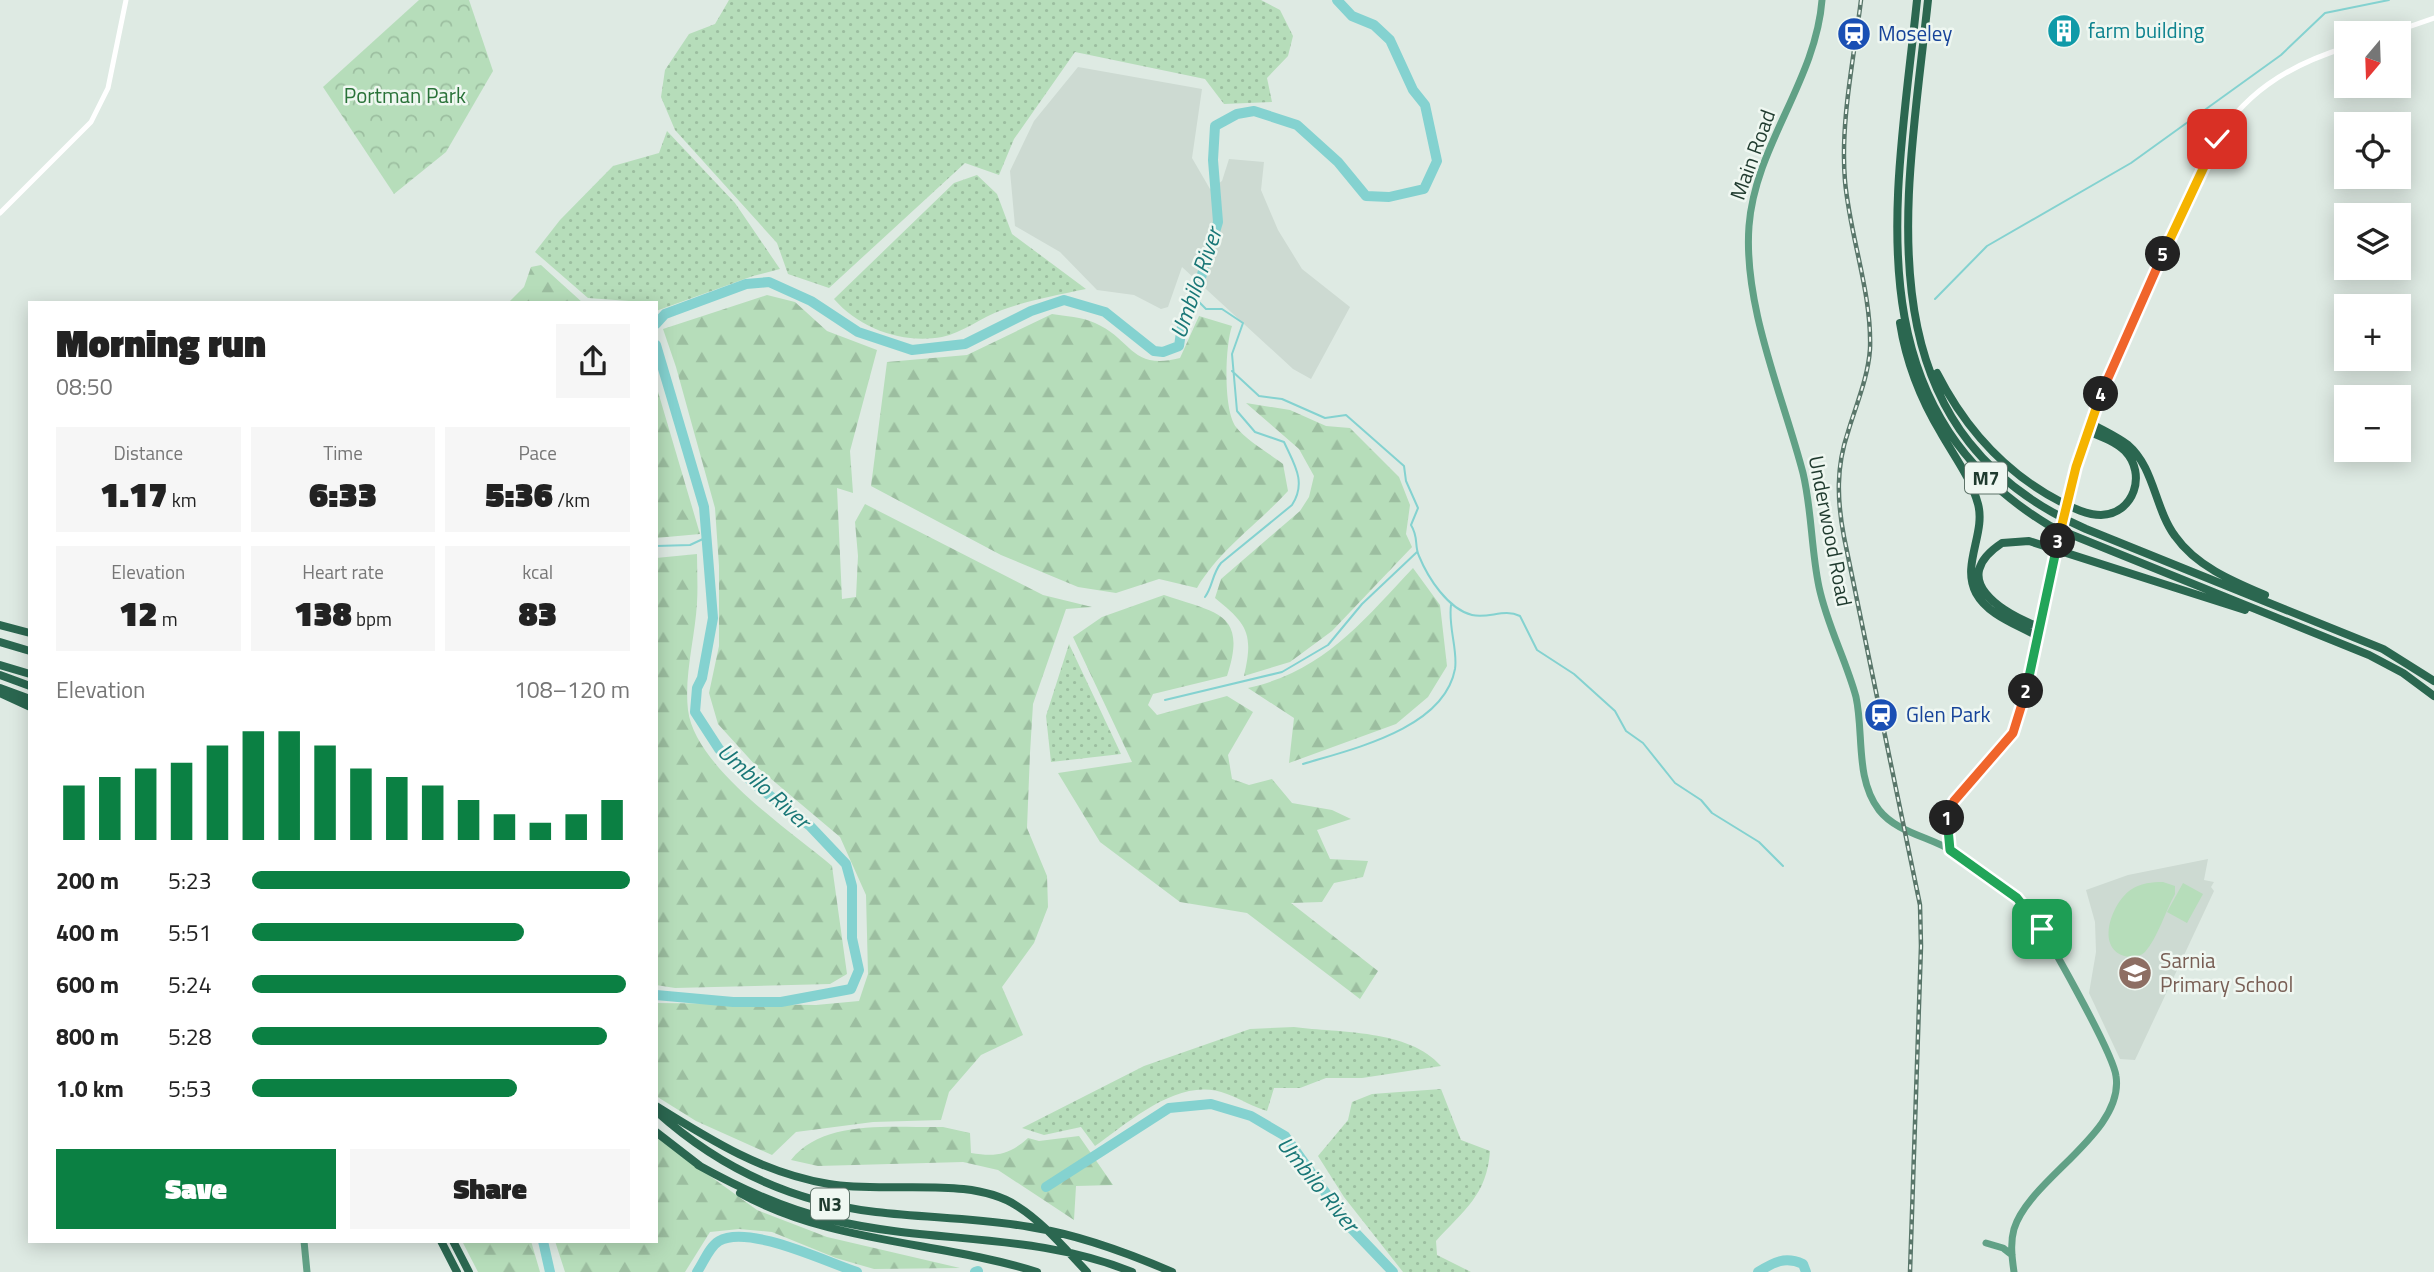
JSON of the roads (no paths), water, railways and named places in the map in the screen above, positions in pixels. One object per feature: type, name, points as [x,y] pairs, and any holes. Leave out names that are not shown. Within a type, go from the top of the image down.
[{"type":"highway","name":"M7","points":[[1917,0],[1896,216],[1899,293],[1910,342],[1930,395],[1954,439],[1997,488],[2034,516],[2076,538],[2389,664],[2434,696]]},
{"type":"highway","name":"M7","points":[[1928,0],[1906,221],[1908,278],[1920,339],[1941,394],[1966,436],[2002,477],[2032,501],[2086,529],[2384,649],[2434,681]]},
{"type":"highway","points":[[1899,293],[1901,328],[1914,375],[1931,416],[1971,483],[1979,507],[1971,572],[1975,592],[1995,613],[2038,631]]},
{"type":"highway","points":[[1920,339],[1956,407],[1999,459],[2040,491],[2074,509],[2091,514],[2109,514],[2121,508],[2132,496],[2136,483],[2135,471],[2125,452],[2089,427]]},
{"type":"highway","points":[[2089,427],[2129,446],[2138,456],[2169,527],[2192,555],[2233,581],[2319,617],[2333,628]]},
{"type":"highway","points":[[2038,631],[1999,608],[1983,589],[1980,579],[1983,563],[2002,543],[2020,540],[2044,546],[2301,628]]},
{"type":"highway","points":[[0,625],[28,632]]},
{"type":"highway","points":[[0,642],[28,649]]},
{"type":"highway","points":[[0,665],[28,673]]},
{"type":"highway","points":[[0,675],[28,685]]},
{"type":"highway","points":[[0,688],[28,698]]},
{"type":"highway","points":[[0,693],[28,705]]},
{"type":"highway","points":[[658,1110],[736,1154],[809,1180],[875,1190],[973,1190],[1002,1198],[1031,1216],[1087,1272]]},
{"type":"highway","name":"N3","points":[[658,1111],[690,1139],[729,1164],[794,1194],[854,1209],[988,1221],[1062,1233],[1130,1254],[1172,1272]]},
{"type":"highway","name":"N3","points":[[658,1134],[698,1165],[764,1199],[833,1221],[1032,1244],[1067,1251],[1132,1272]]},
{"type":"highway","points":[[698,1165],[751,1199],[807,1222],[1037,1272]]},
{"type":"highway","points":[[442,1243],[457,1272]]},
{"type":"highway","points":[[454,1243],[469,1272]]},
{"type":"main road","name":"Main Road","points":[[1773,367],[1752,280],[1748,237],[1751,212],[1765,166],[1815,46],[1822,0]]},
{"type":"main road","name":"Underwood Road","points":[[1773,367],[1806,489],[1819,589],[1856,699],[1869,789],[1882,814],[1919,836],[1950,850],[2008,890],[2034,918],[2111,1061],[2117,1079],[2111,1105],[2097,1127],[2020,1217],[2012,1239],[2014,1272]]},
{"type":"main road","points":[[304,1243],[307,1272]]},
{"type":"main road","points":[[1986,1243],[2003,1248],[2013,1259]]},
{"type":"street","points":[[0,213],[91,122],[110,79],[126,0]]},
{"type":"street","points":[[2412,26],[2434,18]]},
{"type":"street","points":[[1950,850],[1949,811],[2008,740],[2023,702],[2068,495],[2089,427],[2188,198],[2224,128],[2242,105],[2278,76],[2308,60],[2334,51]]},
{"type":"waterway","name":"Umbilo River","points":[[658,322],[665,314],[746,284],[769,282],[811,301],[858,332],[912,350],[965,344],[1031,311],[1064,300],[1105,312],[1154,351],[1163,352],[1179,346],[1183,319],[1196,294],[1218,222],[1213,160],[1215,126],[1237,114],[1254,111],[1297,125],[1338,162],[1366,196],[1389,197],[1424,189],[1437,161],[1425,105],[1413,90],[1390,40],[1374,25],[1352,16],[1337,0]]},
{"type":"waterway","points":[[1935,299],[1987,246],[2131,163],[2281,55],[2325,13],[2389,0]]},
{"type":"waterway","points":[[1195,298],[1206,309],[1222,309],[1243,323],[1232,354],[1237,411],[1255,432],[1284,442],[1299,481],[1292,505],[1221,563],[1205,597]]},
{"type":"waterway","name":"Umbilo River","points":[[658,352],[704,507],[713,618],[702,678],[697,688],[695,712],[719,749],[753,783],[810,826],[846,864],[852,886],[852,938],[859,970],[851,989],[781,1002],[733,1002],[658,995]]},
{"type":"waterway","points":[[1232,371],[1259,396],[1282,399],[1325,418],[1346,415],[1404,466],[1406,481],[1418,508],[1411,525],[1418,552],[1440,592],[1463,612],[1472,615],[1508,613],[1520,616],[1537,650],[1574,674],[1615,711],[1626,731],[1643,743],[1675,783],[1701,800],[1712,813],[1759,842],[1783,866]]},
{"type":"waterway","points":[[658,546],[690,545],[705,538]]},
{"type":"waterway","points":[[1165,700],[1282,672],[1328,645],[1362,604],[1417,552]]},
{"type":"waterway","points":[[1303,764],[1393,733],[1434,707],[1447,690],[1455,669],[1451,605]]},
{"type":"waterway","name":"Umbilo River","points":[[1046,1187],[1169,1108],[1211,1104],[1251,1116],[1285,1136],[1350,1227],[1393,1272]]},
{"type":"waterway","name":"Umbilo River","points":[[697,1272],[715,1244],[732,1237],[748,1237],[787,1246],[857,1272]]},
{"type":"waterway","name":"Umbilo River","points":[[543,1243],[550,1272]]},
{"type":"waterway","name":"Umbilo River","points":[[1758,1272],[1785,1260],[1803,1264],[1806,1272]]},
{"type":"railway","points":[[1861,0],[1848,90],[1844,159],[1848,202],[1868,307],[1870,349],[1864,381],[1841,458],[1839,497],[1844,537],[1920,905],[1921,946],[1910,1272]]},
{"type":"place","name":"farm building","points":[[2064,31]]},
{"type":"place","name":"Moseley","points":[[1854,34]]},
{"type":"place","name":"Glen Park","points":[[1881,715]]},
{"type":"place","name":"Sarnia Primary School","points":[[2135,973]]},
{"type":"park label","name":"Portman Park","points":[[405,96]]}]
